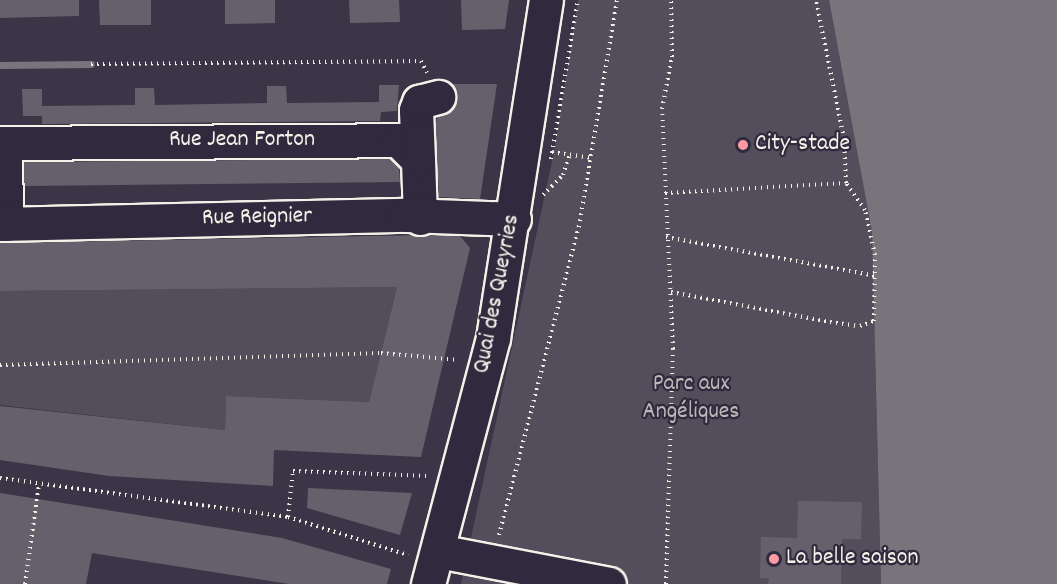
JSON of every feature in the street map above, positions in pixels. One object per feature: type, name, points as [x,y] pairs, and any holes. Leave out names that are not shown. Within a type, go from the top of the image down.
[{"type":"street","name":"Quai des Queyries","points":[[433,566],[486,363],[514,219],[546,0]]},
{"type":"street","points":[[420,218],[416,111],[432,97]]},
{"type":"street","name":"Rue Jean Forton","points":[[3,143],[398,140],[418,160]]},
{"type":"street","points":[[3,143],[3,224]]},
{"type":"street","name":"Rue Reignier","points":[[3,224],[420,218],[514,219]]},
{"type":"street","points":[[433,566],[492,562],[609,584]]},
{"type":"path","points":[[578,0],[554,152],[593,158]]},
{"type":"path","points":[[492,562],[550,350],[593,158],[617,0]]},
{"type":"path","points":[[666,584],[671,292],[666,237],[662,109],[672,57],[671,0]]},
{"type":"path","points":[[671,292],[860,326],[874,321],[876,276],[865,210],[846,183],[844,139],[816,0]]},
{"type":"path","points":[[91,64],[421,61],[427,71],[432,97]]},
{"type":"path","points":[[664,193],[846,183]]},
{"type":"path","points":[[666,237],[876,276]]},
{"type":"path","points":[[0,365],[381,353],[486,363]]},
{"type":"path","points":[[288,517],[293,471],[457,477]]},
{"type":"path","points":[[0,478],[288,517],[433,566]]},
{"type":"path","points":[[25,584],[39,485]]},
{"type":"green space","name":"Parc aux Angéliques","points":[[578,0],[829,0],[872,232],[881,584],[461,584],[554,152]]},
{"type":"green space","points":[[397,287],[369,402],[226,396],[225,430],[0,405],[0,291]]},
{"type":"shaded area","points":[[829,0],[1057,0],[1057,584],[881,584],[872,232]]},
{"type":"building","points":[[0,0],[79,0],[79,16],[0,18]]},
{"type":"building","points":[[99,0],[151,0],[151,25],[100,25]]},
{"type":"building","points":[[225,0],[275,0],[275,23],[225,24]]},
{"type":"building","points":[[349,0],[399,0],[400,22],[350,23]]},
{"type":"building","points":[[461,0],[509,0],[505,29],[462,30]]},
{"type":"building","points":[[452,84],[497,84],[480,199],[439,197],[435,126],[438,116],[456,102]]},
{"type":"building","points":[[379,85],[399,85],[397,111],[381,112],[380,121],[42,124],[42,116],[23,116],[22,89],[42,89],[42,106],[135,105],[135,88],[154,88],[155,105],[267,103],[267,86],[286,86],[287,103],[379,102]]},
{"type":"building","points":[[390,159],[399,168],[400,182],[24,186],[24,162]]},
{"type":"building","points":[[460,236],[470,248],[421,457],[274,450],[273,486],[109,476],[0,460],[0,406],[225,430],[226,396],[369,402],[397,287],[0,291],[0,243]]},
{"type":"building","points":[[308,488],[412,493],[400,535],[307,508]]},
{"type":"building","points":[[0,493],[282,538],[391,569],[387,584],[289,584],[92,553],[86,584],[0,584]]},
{"type":"building","points":[[798,501],[862,502],[861,539],[842,539],[841,584],[768,584],[769,578],[760,578],[761,537],[797,538]]},
{"type":"waterway","points":[[0,65],[91,64]]},
{"type":"place","name":"City-stade","points":[[743,145]]},
{"type":"place","name":"La belle saison","points":[[774,559]]}]
